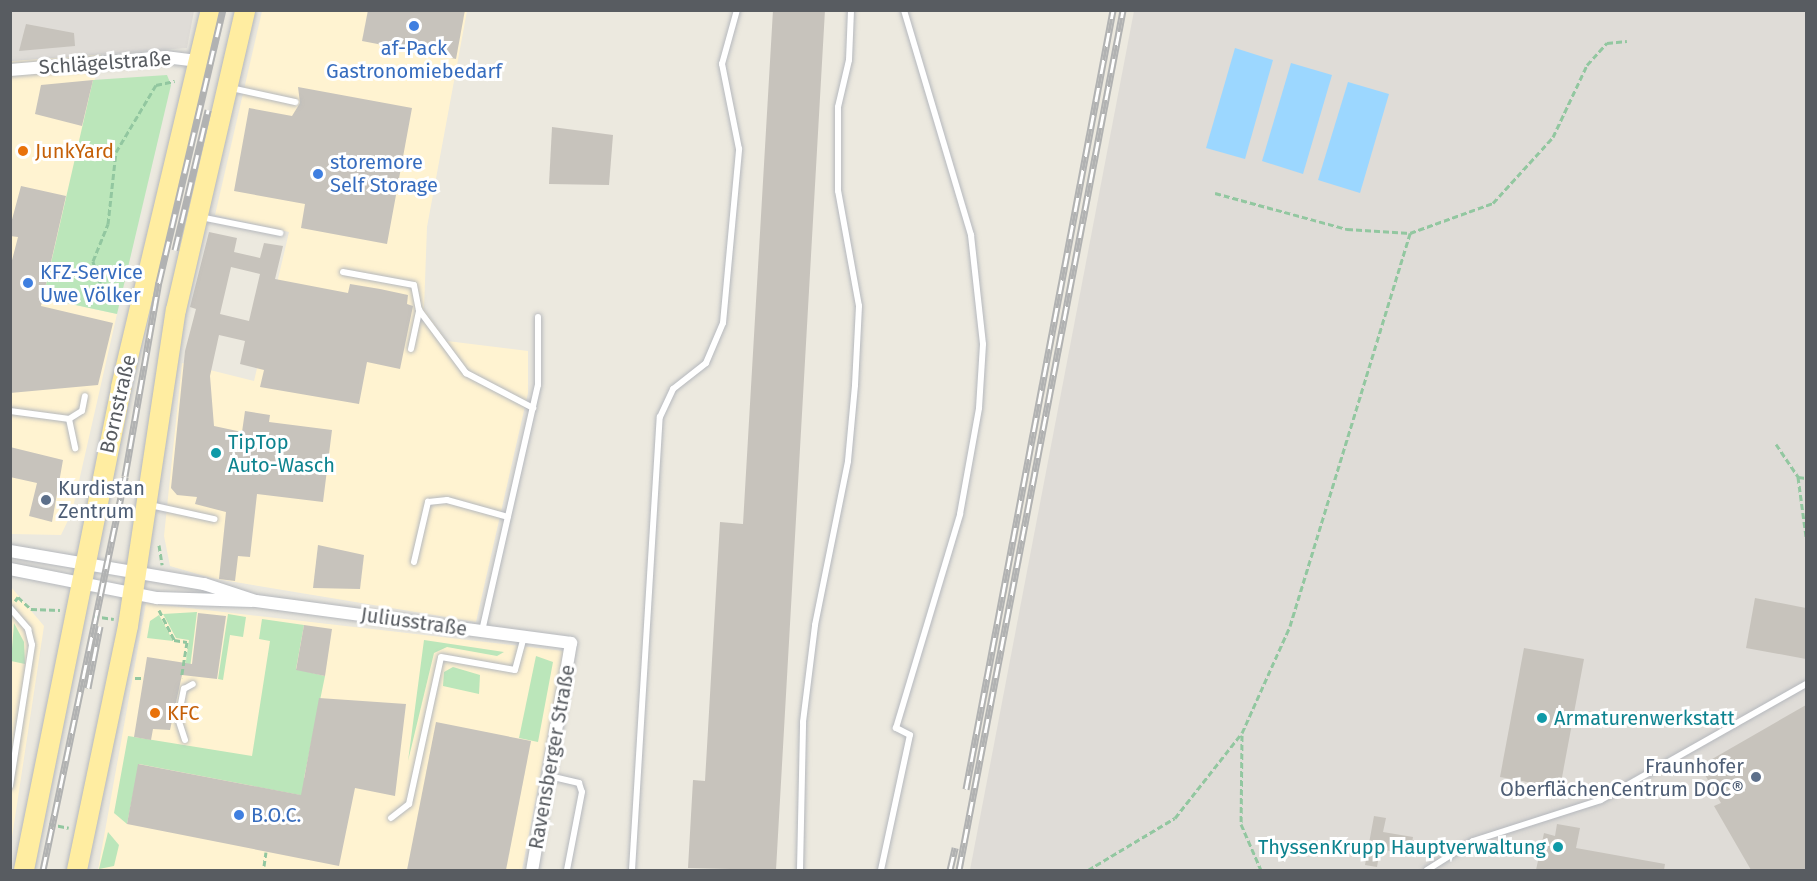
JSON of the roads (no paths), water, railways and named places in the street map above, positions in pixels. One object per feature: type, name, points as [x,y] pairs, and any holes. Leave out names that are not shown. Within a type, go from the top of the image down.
[{"type":"main road","name":"Bornstraße","points":[[24,870],[84,562],[211,10]]},
{"type":"main road","name":"Bornstraße","points":[[77,870],[87,832],[133,594],[167,356],[196,216],[245,10]]},
{"type":"street","name":"Schlägelstraße","points":[[10,70],[165,57],[199,61]]},
{"type":"street","name":"Juliusstraße","points":[[10,551],[204,584],[256,601]]},
{"type":"street","name":"Juliusstraße","points":[[10,569],[133,594],[256,601],[571,644]]},
{"type":"street","name":"Ravensberger Straße","points":[[532,870],[571,644]]},
{"type":"lane","points":[[632,870],[660,417],[673,389],[706,363],[723,323],[739,150],[722,64],[737,10]]},
{"type":"lane","points":[[800,870],[803,722],[815,625],[848,461],[858,329],[855,260],[838,190],[837,107],[849,60],[851,10]]},
{"type":"lane","points":[[881,870],[910,735],[896,728],[960,514],[979,408],[983,344],[970,235],[904,10]]},
{"type":"lane","points":[[227,88],[295,102]]},
{"type":"lane","points":[[196,216],[280,233]]},
{"type":"lane","points":[[343,272],[414,285],[419,310],[411,349]]},
{"type":"lane","points":[[419,310],[466,373],[533,408]]},
{"type":"lane","points":[[482,632],[533,408],[538,317]]},
{"type":"lane","points":[[10,411],[69,419],[82,411],[85,396]]},
{"type":"lane","points":[[69,419],[75,448]]},
{"type":"lane","points":[[414,562],[428,502],[447,500],[508,517]]},
{"type":"lane","points":[[146,505],[214,519]]},
{"type":"lane","points":[[204,517],[206,509]]},
{"type":"lane","points":[[10,608],[28,629],[32,645],[10,786]]},
{"type":"lane","points":[[391,819],[410,804],[441,657],[515,670],[524,637]]},
{"type":"lane","points":[[185,740],[178,719],[184,689],[193,684]]},
{"type":"lane","points":[[1427,870],[1473,841],[1601,800],[1806,684]]},
{"type":"lane","points":[[549,776],[579,783],[582,792],[567,870]]},
{"type":"water","points":[[1235,48],[1273,60],[1245,159],[1206,148]]},
{"type":"water","points":[[1291,63],[1332,75],[1303,174],[1262,161]]},
{"type":"water","points":[[1348,82],[1389,94],[1360,193],[1318,180]]},
{"type":"railway","points":[[43,870],[125,476],[159,282],[223,10]]},
{"type":"railway","points":[[966,789],[1113,10]]},
{"type":"railway","points":[[959,870],[1123,10]]},
{"type":"railway","points":[[175,250],[208,110]]},
{"type":"railway","points":[[88,688],[100,626]]},
{"type":"railway","points":[[950,870],[955,848]]},
{"type":"place","name":"af-Pack Gastronomiebedarf","points":[[414,26]]},
{"type":"place","name":"JunkYard","points":[[23,151]]},
{"type":"place","name":"storemore Self Storage","points":[[318,174]]},
{"type":"place","name":"KFZ-Service Uwe Völker","points":[[28,283]]},
{"type":"place","name":"TipTop Auto-Wasch","points":[[216,453]]},
{"type":"place","name":"Kurdistan Zentrum","points":[[46,500]]},
{"type":"place","name":"KFC","points":[[155,713]]},
{"type":"place","name":"Armaturenwerkstatt","points":[[1542,718]]},
{"type":"place","name":"Fraunhofer OberflächenCentrum DOC®","points":[[1756,777]]},
{"type":"place","name":"B.O.C.","points":[[239,815]]},
{"type":"place","name":"ThyssenKrupp Hauptverwaltung","points":[[1558,847]]}]
